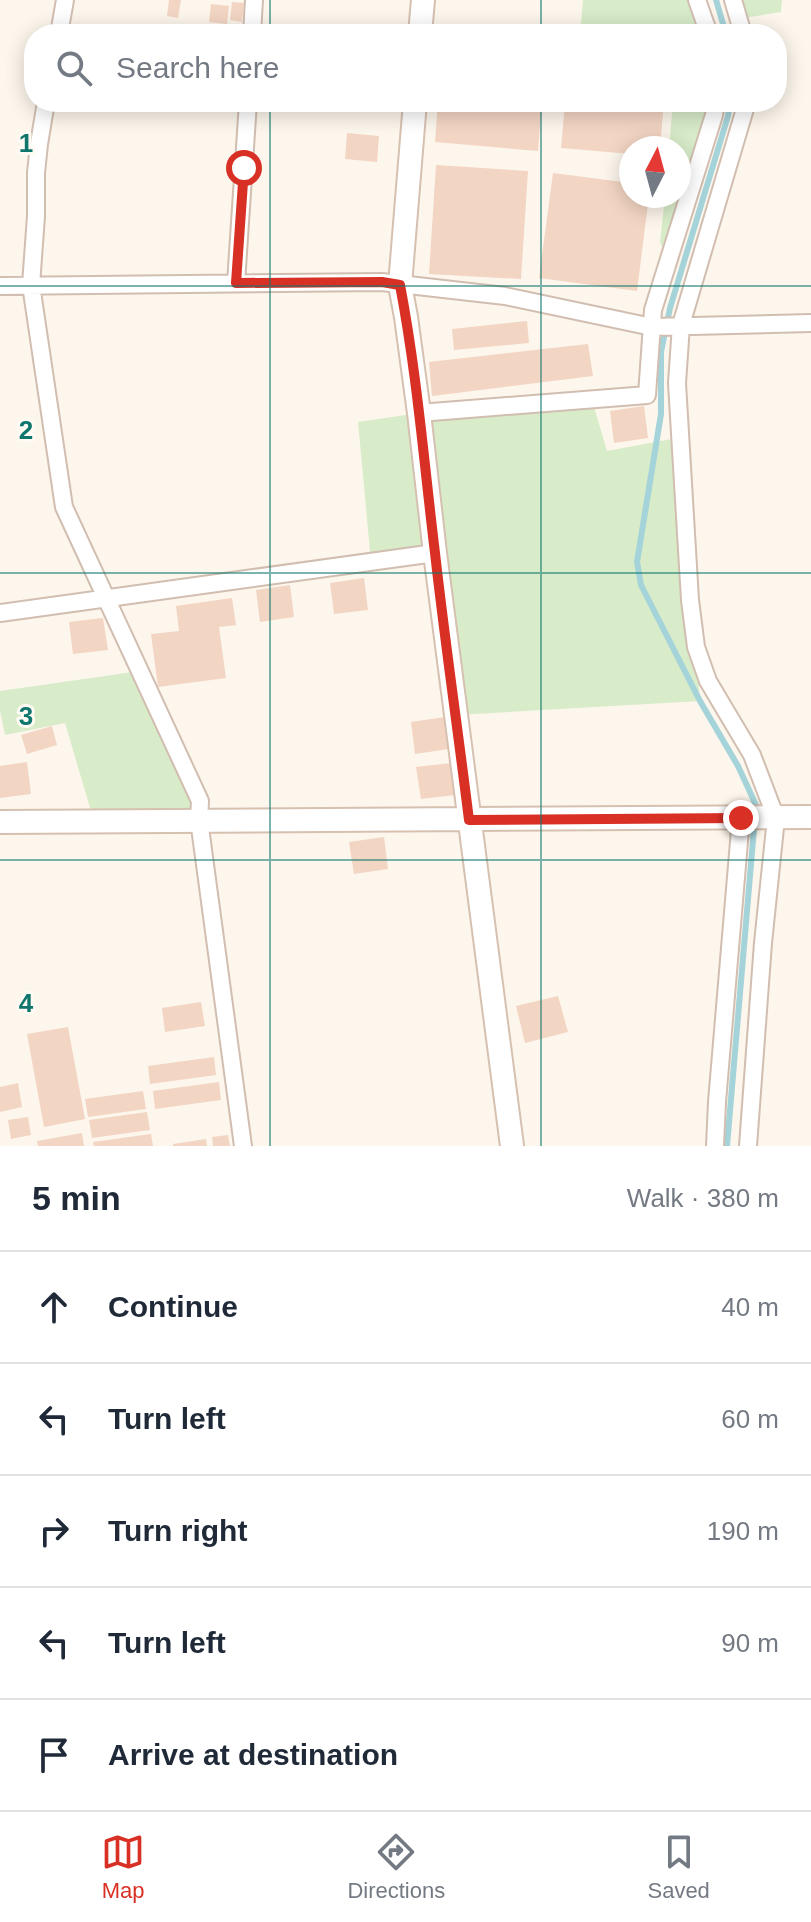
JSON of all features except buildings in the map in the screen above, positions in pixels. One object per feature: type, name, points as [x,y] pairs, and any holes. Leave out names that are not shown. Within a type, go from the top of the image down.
[{"type":"street","points":[[61,24],[65,0]]},
{"type":"street","points":[[253,24],[254,0]]},
{"type":"street","points":[[421,24],[423,0]]},
{"type":"street","points":[[697,0],[705,24]]},
{"type":"street","points":[[733,0],[740,24]]},
{"type":"street","points":[[44,112],[37,159],[31,285],[64,507],[200,801],[199,820],[243,1146]]},
{"type":"street","points":[[236,283],[247,112]]},
{"type":"street","points":[[414,112],[400,285],[512,1146]]},
{"type":"street","points":[[419,413],[647,395],[653,310],[714,112]]},
{"type":"street","points":[[744,112],[681,325],[677,383],[690,600],[696,647],[708,681],[752,755],[776,818],[748,1146]]},
{"type":"street","points":[[0,286],[382,282],[505,296],[652,327],[811,323]]},
{"type":"street","points":[[0,613],[435,553]]},
{"type":"street","points":[[0,822],[811,817]]},
{"type":"street","points":[[715,1146],[741,818]]},
{"type":"green space","points":[[583,0],[697,0],[705,24],[581,24]]},
{"type":"green space","points":[[734,0],[782,0],[781,12],[738,19]]},
{"type":"green space","points":[[672,112],[712,112],[691,175],[691,136],[670,136]]},
{"type":"green space","points":[[664,208],[680,208],[665,254],[660,242]]},
{"type":"green space","points":[[592,400],[607,451],[677,438],[700,701],[456,715],[435,553],[371,562],[358,422],[419,413]]},
{"type":"green space","points":[[140,671],[199,816],[94,821],[65,723],[5,735],[0,691]]},
{"type":"waterway","points":[[716,0],[723,24]]},
{"type":"waterway","points":[[727,1146],[756,805],[641,585],[637,562],[661,414],[661,352],[670,308],[729,112]]},
{"type":"route","points":[[244,168],[236,283],[382,282],[400,285],[419,413],[469,820],[741,818]]}]
